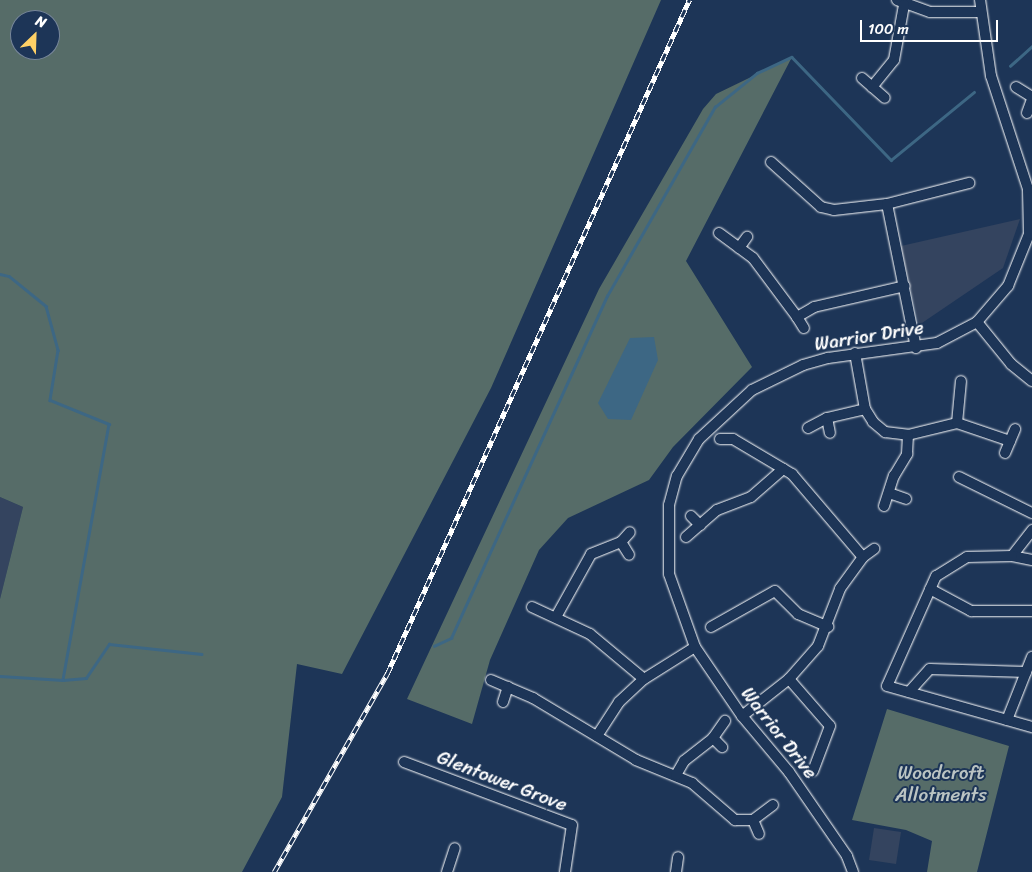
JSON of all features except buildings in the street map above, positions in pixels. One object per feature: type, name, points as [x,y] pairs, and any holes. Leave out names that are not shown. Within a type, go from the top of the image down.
[{"type":"street","name":"Warrior Drive","points":[[854,872],[847,856],[789,772],[742,716],[695,648],[668,574],[666,536],[677,476],[709,427],[752,390],[803,365],[855,353],[916,348],[950,337],[977,322],[1008,286],[1021,261],[1028,234],[1030,189],[991,76],[980,12],[980,0]]},
{"type":"street","points":[[872,87],[894,60],[901,3],[930,12],[980,12]]},
{"type":"street","points":[[862,78],[885,98]]},
{"type":"street","points":[[1016,87],[1032,98],[1027,113]]},
{"type":"street","points":[[771,162],[792,177],[821,207],[849,211],[887,204],[968,182]]},
{"type":"street","points":[[887,204],[916,348]]},
{"type":"street","points":[[719,233],[760,266],[804,328]]},
{"type":"street","points":[[740,248],[747,237]]},
{"type":"street","points":[[796,317],[814,307],[905,286]]},
{"type":"street","points":[[977,322],[1011,364],[1032,381]]},
{"type":"street","points":[[855,353],[865,409],[885,432],[908,436],[956,423],[1010,441]]},
{"type":"street","points":[[956,423],[961,381]]},
{"type":"street","points":[[808,428],[827,418],[865,409]]},
{"type":"street","points":[[827,418],[830,433]]},
{"type":"street","points":[[1006,453],[1015,429]]},
{"type":"street","points":[[884,506],[907,454],[908,436]]},
{"type":"street","points":[[720,439],[733,439],[783,469],[863,557]]},
{"type":"street","points":[[686,537],[717,510],[751,498],[783,469]]},
{"type":"street","points":[[959,477],[1032,513]]},
{"type":"street","points":[[889,493],[906,499]]},
{"type":"street","points":[[691,516],[700,525]]},
{"type":"street","points":[[1012,556],[1032,530]]},
{"type":"street","points":[[556,617],[591,554],[621,542],[630,532]]},
{"type":"street","points":[[621,542],[630,555]]},
{"type":"street","points":[[742,716],[789,679],[818,646],[828,627],[840,588],[863,557],[874,550]]},
{"type":"street","points":[[1032,560],[1012,556],[967,557],[936,576],[887,686],[1032,727]]},
{"type":"street","points":[[930,590],[971,611],[1032,611]]},
{"type":"street","points":[[711,627],[775,591],[798,614],[828,627]]},
{"type":"street","points":[[532,607],[590,634],[644,679]]},
{"type":"street","points":[[597,736],[619,702],[644,679],[695,648]]},
{"type":"street","points":[[1007,720],[1028,676],[1032,658]]},
{"type":"street","points":[[909,692],[930,669],[1028,676]]},
{"type":"street","points":[[789,679],[830,726],[813,771]]},
{"type":"street","points":[[491,680],[508,687],[597,736],[636,760],[676,775],[708,796],[735,820],[753,820],[774,805]]},
{"type":"street","points":[[502,702],[508,687]]},
{"type":"street","points":[[676,775],[694,750],[713,738],[725,721]]},
{"type":"street","points":[[713,738],[722,747]]},
{"type":"street","name":"Glentower Grove","points":[[404,762],[572,825],[565,872]]},
{"type":"street","points":[[753,820],[759,834]]},
{"type":"street","points":[[447,872],[455,848]]},
{"type":"street","points":[[676,872],[678,857]]},
{"type":"shaded area","points":[[1020,219],[1003,268],[919,325],[901,246]]},
{"type":"shaded area","points":[[654,337],[658,360],[631,420],[608,419],[598,403],[630,338]]},
{"type":"shaded area","points":[[0,497],[23,507],[0,599]]},
{"type":"shaded area","points":[[874,828],[901,832],[896,864],[869,860]]},
{"type":"green space","points":[[0,0],[661,0],[491,388],[342,674],[297,664],[282,797],[242,872],[0,872],[0,599],[23,507],[0,497]]},
{"type":"green space","points":[[792,57],[686,261],[752,367],[673,447],[649,480],[568,518],[539,550],[490,660],[472,724],[407,699],[599,289],[703,109],[716,94]]},
{"type":"green space","name":"Woodcroft Allotments","points":[[887,709],[1009,746],[977,872],[927,872],[932,841],[906,830],[852,820]]},
{"type":"waterway","points":[[1010,66],[1032,46]]},
{"type":"waterway","points":[[434,646],[451,638],[607,296],[715,107],[757,73],[792,57],[891,160],[974,92]]},
{"type":"waterway","points":[[0,274],[9,276],[46,306],[58,350],[50,400],[109,424],[63,680],[86,678],[109,644],[201,654]]},
{"type":"waterway","points":[[0,676],[63,680]]},
{"type":"railway","points":[[274,872],[387,674],[689,0]]}]
